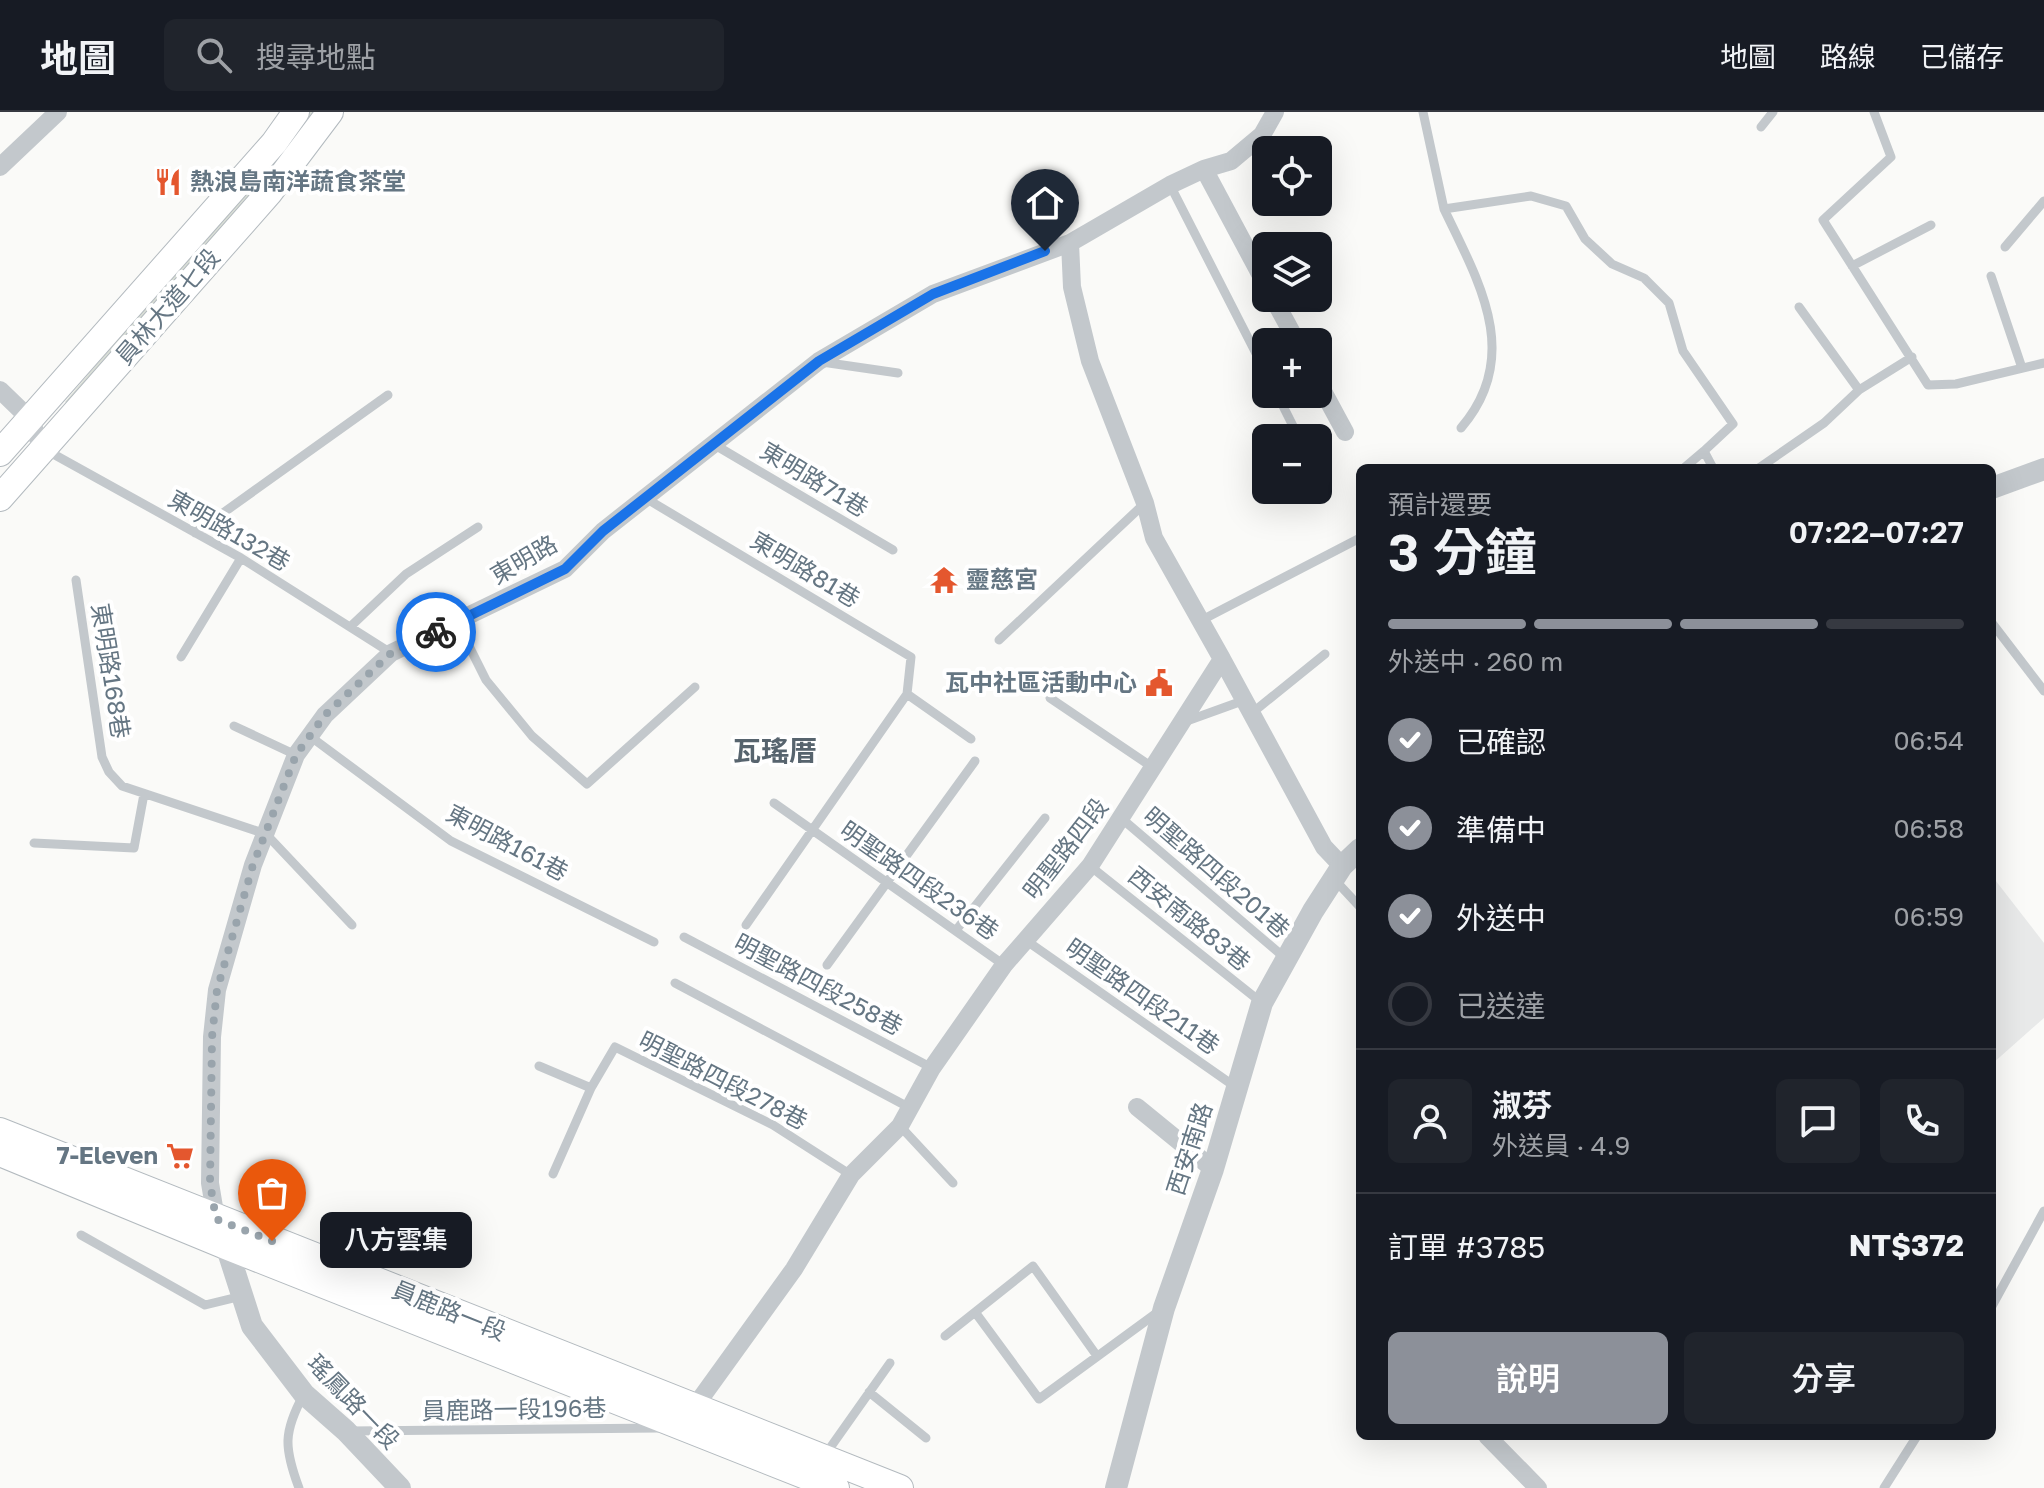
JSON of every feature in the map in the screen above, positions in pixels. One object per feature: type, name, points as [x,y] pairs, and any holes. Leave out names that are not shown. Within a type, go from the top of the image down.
[{"type":"main road","name":"員林大道七段","points":[[0,453],[274,143],[296,112]]},
{"type":"main road","name":"員林大道七段","points":[[0,498],[269,193],[330,112]]},
{"type":"main road","name":"員鹿路一段","points":[[0,1131],[687,1418],[836,1488]]},
{"type":"main road","name":"員鹿路一段","points":[[0,1153],[228,1247],[687,1418],[823,1457],[900,1488]]},
{"type":"street","points":[[0,167],[58,112]]},
{"type":"street","name":"東明路","points":[[216,1219],[210,1183],[212,1037],[217,990],[253,865],[296,755],[325,715],[391,653],[565,569],[603,531],[819,361],[933,294],[1070,243],[1170,185],[1204,169],[1231,161],[1262,135],[1275,112]]},
{"type":"street","points":[[1204,169],[1252,259]]},
{"type":"street","points":[[1070,243],[1072,287],[1090,361],[1145,503],[1154,538],[1338,872]]},
{"type":"street","points":[[0,390],[30,419],[42,448]]},
{"type":"street","points":[[1332,408],[1345,432]]},
{"type":"street","points":[[1996,487],[2044,469]]},
{"type":"street","name":"明聖路四段","points":[[687,1418],[794,1269],[851,1175],[900,1126],[912,1109],[932,1068],[1004,965],[1090,866],[1155,769],[1222,659]]},
{"type":"street","name":"西安南路","points":[[1116,1488],[1164,1308],[1213,1169],[1262,1003],[1285,958],[1338,872],[1356,853]]},
{"type":"street","points":[[1137,1107],[1213,1169]]},
{"type":"street","name":"瑤鳳路一段","points":[[216,1219],[228,1247],[252,1326],[304,1394],[346,1431],[400,1488]]},
{"type":"street","points":[[1491,1440],[1538,1488]]},
{"type":"lane","points":[[1423,112],[1444,209],[1478,281],[1492,340],[1486,391],[1461,428]]},
{"type":"lane","points":[[1761,127],[1773,112]]},
{"type":"lane","points":[[1874,112],[1891,157],[1823,220],[1928,385],[1956,384],[2044,363]]},
{"type":"lane","points":[[1170,185],[1252,346]]},
{"type":"lane","points":[[1444,209],[1531,196],[1566,206],[1585,239],[1612,264],[1644,278],[1669,303],[1683,351],[1733,424],[1689,464]]},
{"type":"lane","points":[[2005,247],[2044,201]]},
{"type":"lane","points":[[1852,266],[1931,225]]},
{"type":"lane","points":[[1991,276],[2022,368]]},
{"type":"lane","points":[[1799,307],[1859,390]]},
{"type":"lane","points":[[1765,464],[1824,423],[1859,390],[1912,357]]},
{"type":"lane","points":[[819,361],[898,373]]},
{"type":"lane","points":[[195,533],[388,395]]},
{"type":"lane","name":"東明路71巷","points":[[715,445],[893,550]]},
{"type":"lane","name":"東明路132巷","points":[[42,448],[241,558],[391,653]]},
{"type":"lane","points":[[1704,451],[1711,464]]},
{"type":"lane","name":"東明路81巷","points":[[647,499],[911,657],[907,694]]},
{"type":"lane","points":[[999,640],[1145,503]]},
{"type":"lane","points":[[350,627],[406,574],[478,527]]},
{"type":"lane","points":[[1200,621],[1356,540]]},
{"type":"lane","points":[[181,657],[241,558]]},
{"type":"lane","name":"東明路168巷","points":[[76,580],[102,757],[109,772],[122,786],[266,834]]},
{"type":"lane","points":[[457,622],[486,680],[532,736],[587,784],[695,687]]},
{"type":"lane","points":[[1996,628],[2044,691]]},
{"type":"lane","points":[[1184,723],[1248,706],[1325,654]]},
{"type":"lane","points":[[746,925],[907,694],[971,739]]},
{"type":"lane","points":[[1050,698],[1155,769]]},
{"type":"lane","points":[[234,726],[296,755]]},
{"type":"lane","name":"東明路161巷","points":[[311,737],[451,841],[654,942]]},
{"type":"lane","points":[[827,965],[975,761]]},
{"type":"lane","points":[[34,843],[134,848],[144,794]]},
{"type":"lane","name":"明聖路四段236巷","points":[[774,803],[1004,965]]},
{"type":"lane","points":[[957,929],[1045,818]]},
{"type":"lane","name":"明聖路四段201巷","points":[[1121,818],[1285,958]]},
{"type":"lane","points":[[266,834],[352,925]]},
{"type":"lane","name":"西安南路83巷","points":[[1090,866],[1262,1003]]},
{"type":"lane","points":[[1338,872],[1356,901]]},
{"type":"lane","name":"明聖路四段258巷","points":[[684,937],[932,1068]]},
{"type":"lane","name":"明聖路四段211巷","points":[[1024,939],[1237,1088]]},
{"type":"lane","points":[[675,983],[912,1109]]},
{"type":"lane","name":"明聖路四段278巷","points":[[553,1174],[591,1088],[615,1047],[773,1125],[851,1175]]},
{"type":"lane","points":[[539,1066],[591,1088]]},
{"type":"lane","points":[[900,1126],[953,1183]]},
{"type":"lane","points":[[1996,1299],[2044,1211]]},
{"type":"lane","points":[[81,1235],[205,1305],[242,1296]]},
{"type":"lane","points":[[945,1336],[1033,1266],[1097,1356]]},
{"type":"lane","points":[[975,1312],[1039,1399],[1164,1308]]},
{"type":"lane","points":[[823,1457],[890,1363]]},
{"type":"lane","points":[[869,1392],[926,1438]]},
{"type":"lane","points":[[299,1488],[291,1467],[287,1425],[304,1394]]},
{"type":"lane","name":"員鹿路一段196巷","points":[[346,1431],[687,1418]]},
{"type":"lane","points":[[1884,1488],[1914,1440]]},
{"type":"shaded area","points":[[310,112],[320,112],[277,169],[68,404],[65,402]]},
{"type":"shaded area","points":[[1996,881],[2044,943],[2044,1018],[1996,1060]]},
{"type":"way so far","points":[[272,1241],[216,1219],[210,1183],[212,1037],[217,990],[253,865],[296,755],[325,715],[391,653],[436,632]]},
{"type":"place","name":"熱浪島南洋蔬食茶堂","points":[[168,182]]},
{"type":"place","name":"靈慈宮","points":[[944,580]]},
{"type":"place","name":"瓦中社區活動中心","points":[[1159,683]]},
{"type":"place","name":"7-Eleven","points":[[180,1156]]},
{"type":"place","name":"八方雲集","points":[[272,1241]]},
{"type":"district","name":"瓦瑤厝","points":[[775,751]]},
{"type":"route","points":[[436,632],[565,569],[603,531],[819,361],[933,294],[1045,251]]}]
